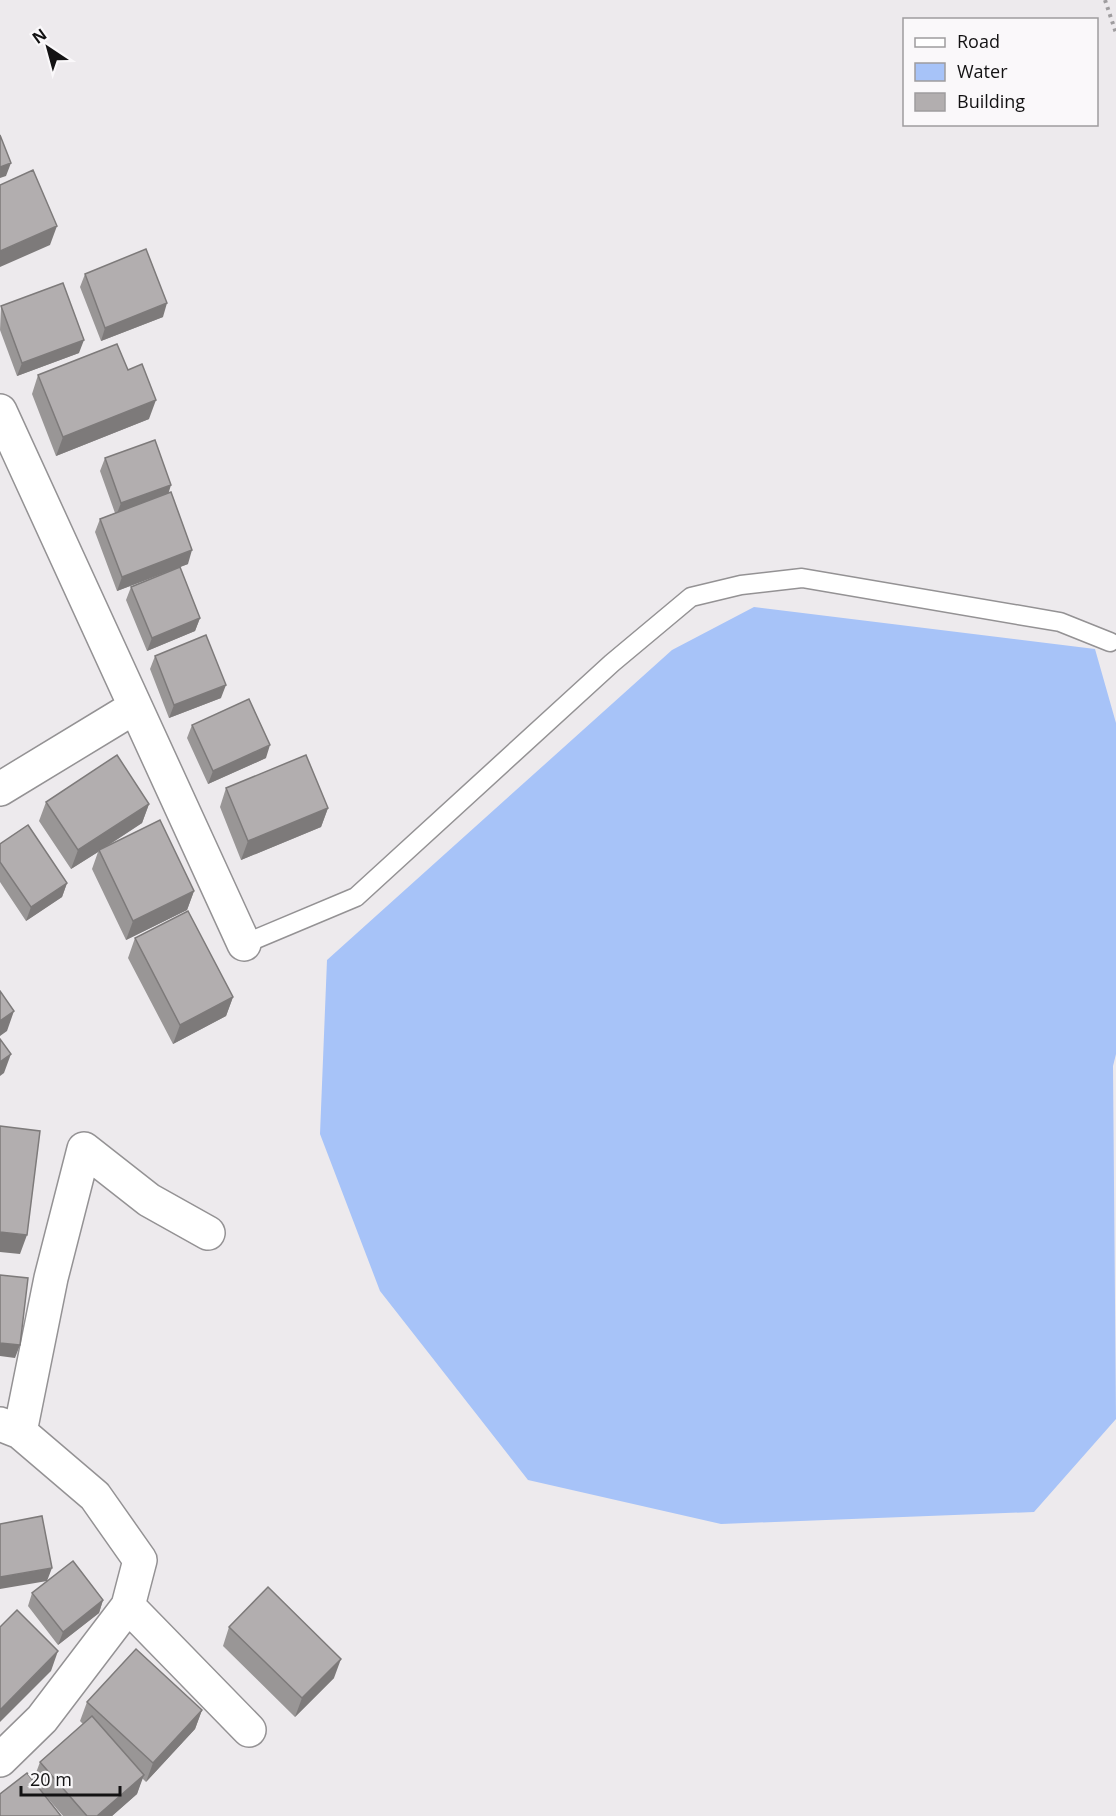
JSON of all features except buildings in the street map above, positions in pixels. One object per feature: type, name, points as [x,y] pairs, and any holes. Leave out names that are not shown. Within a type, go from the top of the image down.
[{"type":"street","points":[[0,411],[244,944]]},
{"type":"street","points":[[0,789],[135,707]]},
{"type":"street","points":[[0,1760],[42,1719],[128,1606],[140,1560],[95,1496],[10,1428],[84,1149],[149,1200],[208,1233]]},
{"type":"street","points":[[128,1606],[249,1730]]},
{"type":"lane","points":[[244,944],[356,897],[612,663],[691,597],[741,585],[802,578],[1060,622],[1110,642]]},
{"type":"path","points":[[1105,0],[1116,33]]},
{"type":"water","points":[[754,607],[1095,649],[1116,723],[1116,1054],[1113,1066],[1116,1419],[1034,1512],[721,1524],[528,1480],[380,1291],[320,1134],[327,960],[672,650]]}]
